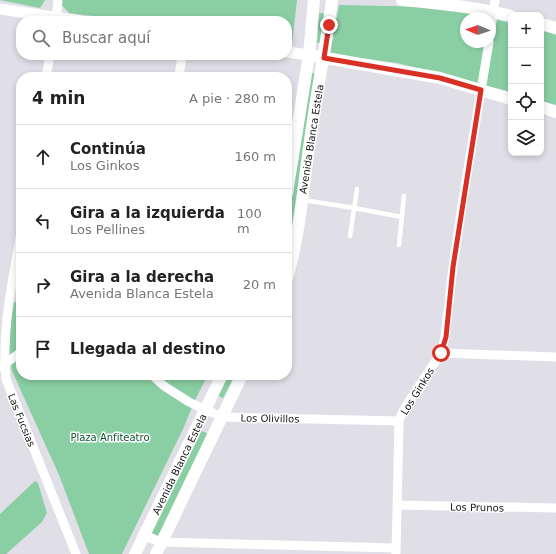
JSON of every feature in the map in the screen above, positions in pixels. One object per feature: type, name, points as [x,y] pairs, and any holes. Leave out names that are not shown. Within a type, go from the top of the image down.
[{"type":"main road","name":"Avenida Blanca Estela","points":[[292,160],[308,55],[314,0]]},
{"type":"main road","name":"Avenida Blanca Estela","points":[[292,257],[332,0]]},
{"type":"main road","points":[[408,0],[495,6],[508,14]]},
{"type":"main road","points":[[544,25],[556,28]]},
{"type":"main road","points":[[308,55],[440,78],[508,98]]},
{"type":"main road","points":[[544,108],[556,112]]},
{"type":"main road","name":"Avenida Blanca Estela","points":[[135,554],[220,380]]},
{"type":"main road","name":"Avenida Blanca Estela","points":[[156,554],[240,380]]},
{"type":"street","points":[[56,16],[58,0]]},
{"type":"street","points":[[0,9],[39,16]]},
{"type":"street","name":"Los Ginkos","points":[[396,551],[399,421],[407,405],[441,353],[446,337],[457,237],[488,48]]},
{"type":"street","points":[[292,53],[308,55]]},
{"type":"street","points":[[47,72],[49,60]]},
{"type":"street","points":[[180,72],[181,60]]},
{"type":"street","name":"Las Fucsias","points":[[16,261],[10,296],[2,366],[76,554]]},
{"type":"street","points":[[441,353],[556,358]]},
{"type":"street","points":[[2,366],[16,356]]},
{"type":"street","name":"Los Olivillos","points":[[157,380],[189,402],[222,417],[399,421]]},
{"type":"street","name":"Los Prunos","points":[[397,505],[556,508]]},
{"type":"street","points":[[144,536],[161,542],[396,551]]},
{"type":"lane","points":[[350,236],[357,189]]},
{"type":"lane","points":[[399,245],[404,196]]},
{"type":"lane","points":[[301,200],[402,217]]},
{"type":"green space","points":[[0,0],[45,0],[40,8]]},
{"type":"green space","points":[[61,0],[297,0],[292,44],[292,16],[93,16],[69,13],[60,3]]},
{"type":"green space","points":[[339,5],[432,7],[463,12],[460,12],[460,48],[496,48],[496,19],[508,22],[508,91],[397,63],[330,54]]},
{"type":"green space","points":[[319,13],[325,13],[321,43],[317,43]]},
{"type":"green space","points":[[544,31],[556,35],[556,105],[544,102]]},
{"type":"green space","points":[[309,72],[316,74],[292,225],[292,176]]},
{"type":"green space","name":"Plaza Anfiteatro","points":[[14,302],[16,302],[16,380],[12,371],[6,344]]},
{"type":"green space","name":"Plaza Anfiteatro","points":[[16,380],[205,380],[122,554],[89,554],[59,475]]},
{"type":"green space","points":[[224,380],[232,380],[223,398],[217,395]]},
{"type":"green space","points":[[199,430],[209,434],[159,536],[150,532]]},
{"type":"green space","points":[[35,481],[38,483],[47,513],[42,522],[6,554],[0,554],[0,514]]},
{"type":"route","points":[[329,25],[324,58],[440,78],[481,90],[453,267],[446,337],[441,353]]}]
